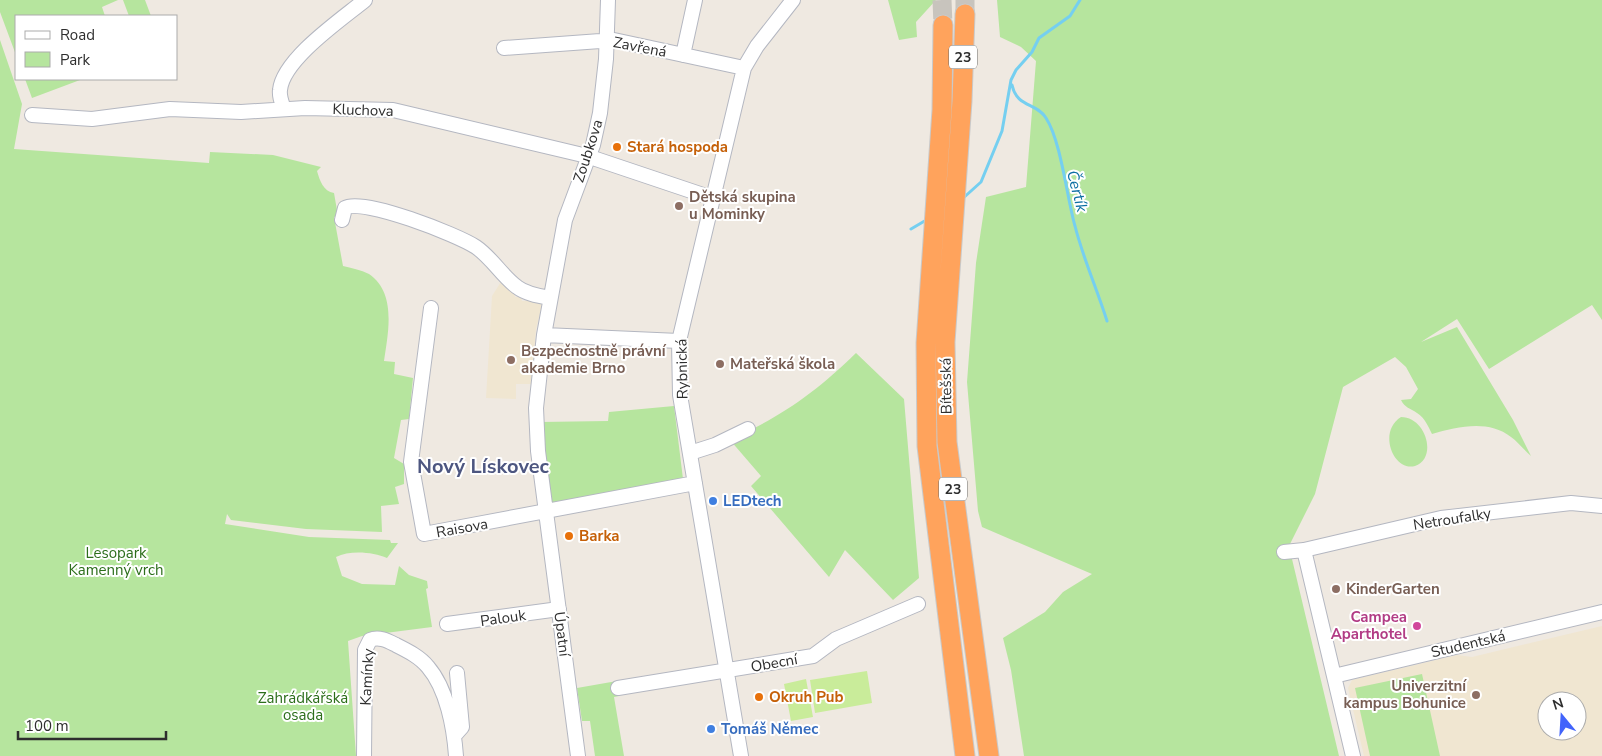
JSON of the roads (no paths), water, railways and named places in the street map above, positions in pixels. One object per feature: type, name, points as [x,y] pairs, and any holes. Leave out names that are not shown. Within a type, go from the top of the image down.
[{"type":"highway","name":"Bítešská","points":[[964,14],[962,101],[945,342],[946,442],[988,756]]},
{"type":"highway","name":"Bítešská","points":[[943,25],[942,110],[932,230],[926,343],[927,446],[964,756]]},
{"type":"street","points":[[284,109],[280,90],[290,67],[322,36],[365,0]]},
{"type":"street","name":"Zoubkova","points":[[546,512],[536,432],[538,373],[565,220],[587,156],[593,145],[600,113],[607,40],[608,0]]},
{"type":"street","points":[[683,56],[695,0]]},
{"type":"street","name":"Rybnická","points":[[741,756],[680,396],[679,340],[744,68],[757,46],[794,0]]},
{"type":"street","name":"Zavřená","points":[[504,48],[607,40],[744,68]]},
{"type":"street","name":"Kluchova","points":[[32,115],[92,119],[170,109],[241,112],[284,109],[393,110],[587,156],[712,198]]},
{"type":"street","points":[[342,220],[345,208],[354,206],[395,214],[451,234],[474,246],[491,258],[517,287],[550,298]]},
{"type":"street","name":"Raisova","points":[[431,308],[411,462],[424,534],[695,483]]},
{"type":"street","points":[[544,335],[679,340]]},
{"type":"street","points":[[690,453],[715,445],[748,429]]},
{"type":"street","name":"Netroufalky","points":[[1284,552],[1304,550],[1441,518],[1571,503],[1602,506]]},
{"type":"street","name":"Úpatní","points":[[546,512],[578,756]]},
{"type":"street","points":[[1304,550],[1354,756]]},
{"type":"street","name":"Obecní","points":[[618,688],[814,656],[836,639],[918,604]]},
{"type":"street","name":"Palouk","points":[[447,624],[559,609]]},
{"type":"street","name":"Studentská","points":[[1334,676],[1602,612]]},
{"type":"street","name":"Kamínky","points":[[364,756],[365,650],[374,638],[389,642],[406,650],[429,668],[441,691],[454,736],[456,756]]},
{"type":"street","points":[[454,736],[462,728],[457,673]]},
{"type":"waterway","name":"Čertík","points":[[961,200],[981,182],[1002,131],[1011,80],[1016,70],[1032,52],[1039,38],[1070,16],[1080,0]]},
{"type":"waterway","name":"Čertík","points":[[1012,85],[1018,98],[1042,113],[1051,128],[1060,155],[1078,238],[1107,321]]},
{"type":"waterway","name":"Čertík","points":[[911,229],[928,219]]},
{"type":"tunnel","points":[[942,0],[943,25]]},
{"type":"tunnel","points":[[965,0],[965,14]]},
{"type":"place","name":"Stará hospoda","points":[[617,147]]},
{"type":"place","name":"Dětská skupina u Mominky","points":[[679,206]]},
{"type":"place","name":"Bezpečnostně právní akademie Brno","points":[[511,360]]},
{"type":"place","name":"Mateřská škola","points":[[720,364]]},
{"type":"place","name":"LEDtech","points":[[713,501]]},
{"type":"place","name":"Barka","points":[[569,536]]},
{"type":"place","name":"KinderGarten","points":[[1336,589]]},
{"type":"place","name":"Campea Aparthotel","points":[[1417,626]]},
{"type":"place","name":"Univerzitní kampus Bohunice","points":[[1476,695]]},
{"type":"place","name":"Okruh Pub","points":[[759,697]]},
{"type":"place","name":"Tomáš Němec","points":[[711,729]]},
{"type":"district","name":"Nový Lískovec","points":[[483,466]]},
{"type":"park label","name":"Lesopark Kamenný vrch","points":[[116,562]]},
{"type":"park label","name":"Zahrádkářská osada","points":[[303,706]]}]
